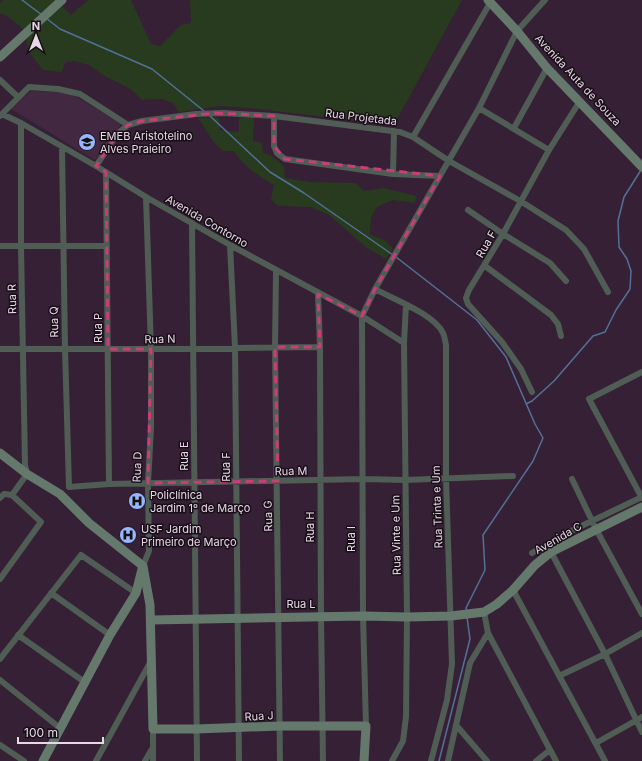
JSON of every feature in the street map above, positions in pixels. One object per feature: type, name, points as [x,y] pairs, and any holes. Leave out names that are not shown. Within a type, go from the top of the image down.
[{"type":"street","points":[[0,57],[60,0]]},
{"type":"street","points":[[362,316],[390,261],[450,161],[479,108],[517,31],[546,0]]},
{"type":"street","points":[[413,137],[489,1]]},
{"type":"street","name":"Avenida Auta de Souza","points":[[489,1],[517,31],[547,68],[642,167]]},
{"type":"street","points":[[514,128],[547,68]]},
{"type":"street","points":[[0,80],[18,98]]},
{"type":"street","points":[[1,115],[29,87],[58,89],[80,94],[128,125],[118,133],[96,166]]},
{"type":"street","name":"Rua F","points":[[532,392],[521,368],[502,342],[468,304],[466,298],[469,290],[485,266],[522,202],[549,150],[580,101]]},
{"type":"street","points":[[479,108],[549,150]]},
{"type":"street","name":"Rua Projetada","points":[[128,125],[142,121],[215,113],[274,116],[400,132],[413,137],[450,161],[522,202],[566,230],[584,249],[608,292]]},
{"type":"street","name":"Avenida Contorno","points":[[1,115],[21,123],[230,245],[318,294],[362,316],[404,343]]},
{"type":"street","points":[[274,116],[274,146],[277,153],[286,160],[394,174],[440,176]]},
{"type":"street","name":"Rua R","points":[[21,123],[21,246],[25,465],[27,474]]},
{"type":"street","points":[[394,131],[394,174]]},
{"type":"street","name":"Rua Q","points":[[62,147],[69,487]]},
{"type":"street","name":"Rua P","points":[[106,172],[109,484]]},
{"type":"street","name":"Rua D","points":[[146,197],[151,349],[151,428],[148,483],[149,551],[143,566],[150,605],[151,620],[153,761]]},
{"type":"street","points":[[468,210],[550,263],[566,281]]},
{"type":"street","name":"Rua E","points":[[192,223],[197,761]]},
{"type":"street","name":"Rua F","points":[[230,245],[235,347],[239,761]]},
{"type":"street","points":[[0,246],[107,246]]},
{"type":"street","points":[[485,266],[551,315],[558,324],[561,336]]},
{"type":"street","name":"Rua G","points":[[276,271],[280,761]]},
{"type":"street","name":"Rua Trinta e Um","points":[[375,289],[429,317],[437,324],[443,333],[446,345],[446,478],[452,664],[447,700],[431,761]]},
{"type":"street","name":"Rua H","points":[[318,294],[320,347],[320,616],[323,761]]},
{"type":"street","name":"Rua Vinte e Um","points":[[392,761],[403,741],[406,723],[407,617],[404,343],[406,305]]},
{"type":"street","name":"Rua I","points":[[362,316],[362,616],[366,726],[364,761]]},
{"type":"street","name":"Rua N","points":[[0,349],[151,349],[276,346],[320,347]]},
{"type":"street","points":[[532,553],[571,532],[594,526],[642,498],[589,399],[642,372]]},
{"type":"street","points":[[0,453],[27,474],[60,494],[89,523],[143,566],[136,593],[110,635],[86,683],[43,761]]},
{"type":"street","points":[[12,495],[27,474]]},
{"type":"street","name":"Rua M","points":[[69,487],[148,483],[363,479],[405,480],[513,476]]},
{"type":"street","points":[[572,479],[594,526],[642,614]]},
{"type":"street","points":[[60,494],[69,487]]},
{"type":"street","points":[[0,579],[41,522],[12,495],[2,496]]},
{"type":"street","name":"Avenida C","points":[[451,616],[484,612],[497,604],[513,590],[535,565],[551,552],[594,526],[642,507]]},
{"type":"street","points":[[551,552],[604,654],[642,732]]},
{"type":"street","points":[[0,659],[81,555],[136,593]]},
{"type":"street","points":[[513,590],[605,761]]},
{"type":"street","points":[[51,593],[110,635]]},
{"type":"street","points":[[484,612],[488,633],[556,761]]},
{"type":"street","name":"Rua L","points":[[151,620],[320,616],[451,616]]},
{"type":"street","points":[[448,761],[470,663],[488,633]]},
{"type":"street","points":[[559,676],[642,633]]},
{"type":"street","points":[[18,635],[86,683]]},
{"type":"street","points":[[96,761],[152,660]]},
{"type":"street","points":[[0,680],[60,728]]},
{"type":"street","points":[[596,743],[642,717]]},
{"type":"street","points":[[456,725],[487,761]]},
{"type":"street","name":"Rua J","points":[[153,729],[196,730],[280,726],[366,726]]},
{"type":"street","points":[[0,745],[24,761]]},
{"type":"street","points":[[145,761],[152,749]]},
{"type":"street","points":[[536,761],[550,750]]},
{"type":"highlighted area","points":[[215,113],[274,116],[274,146],[285,159],[440,176],[375,289],[362,316],[318,294],[320,347],[275,347],[278,481],[148,483],[151,349],[108,349],[106,172],[96,166],[118,133],[128,125],[142,121]]},
{"type":"shaded area","name":"EMEB Aristotelino Alves Praieiro","points":[[31,91],[61,92],[75,96],[121,124],[95,160],[11,109]]},
{"type":"green space","points":[[3,0],[56,0],[71,15],[88,0],[131,0],[151,44],[160,46],[181,25],[191,23],[190,0],[462,0],[394,125],[250,108],[219,106],[179,112],[173,103],[162,99],[142,100],[132,90],[103,75],[89,65],[75,61],[66,62],[61,72],[43,70],[29,52],[23,29],[10,18],[0,13],[0,3]]},
{"type":"green space","points":[[198,118],[219,118],[220,130],[239,132],[239,118],[254,118],[253,141],[262,143],[263,153],[270,155],[284,166],[285,178],[310,182],[356,183],[364,191],[384,188],[416,196],[415,203],[392,200],[377,207],[371,218],[370,234],[386,241],[393,249],[386,259],[366,247],[329,215],[311,207],[278,206],[271,199],[274,185],[252,171],[242,162],[234,151],[223,151],[213,141]]},
{"type":"waterway","points":[[22,0],[42,15]]},
{"type":"waterway","points":[[46,18],[60,29],[152,69],[204,111]]},
{"type":"waterway","points":[[210,116],[270,172],[304,193],[393,255]]},
{"type":"waterway","points":[[526,404],[532,401],[554,381],[593,336],[605,332],[616,310],[630,289],[631,271],[627,259],[619,247],[618,221],[624,197],[641,170]]},
{"type":"waterway","points":[[396,257],[477,320],[506,357],[535,424],[543,438],[533,461],[483,535],[485,570],[466,608],[467,611]]},
{"type":"waterway","points":[[439,761],[470,639],[467,617]]},
{"type":"place","name":"EMEB Aristotelino Alves Praieiro","points":[[87,142]]},
{"type":"place","name":"Policlínica Jardim 1º de Março","points":[[137,501]]},
{"type":"place","name":"USF Jardim Primeiro de Março","points":[[128,535]]}]
